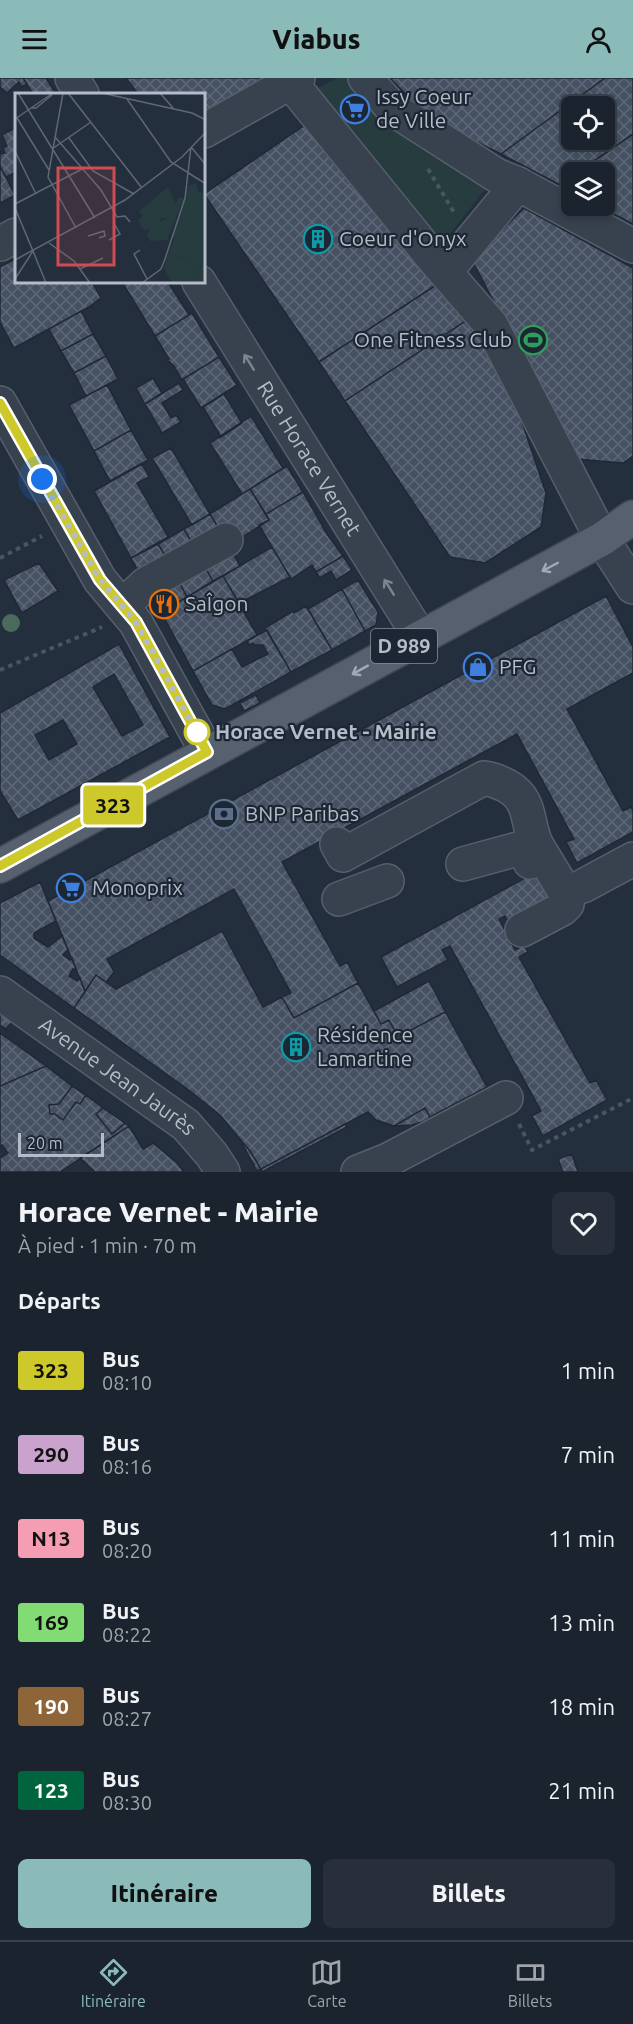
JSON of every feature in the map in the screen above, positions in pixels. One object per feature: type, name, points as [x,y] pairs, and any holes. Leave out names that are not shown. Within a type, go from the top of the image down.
[{"type":"main road","name":"D 989","points":[[0,866],[602,539],[633,517]]},
{"type":"street","points":[[72,78],[81,93]]},
{"type":"street","points":[[364,78],[393,109],[496,175],[518,184],[633,246]]},
{"type":"street","points":[[206,130],[292,79],[445,272],[491,325],[602,539],[633,586]]},
{"type":"street","points":[[445,272],[518,184]]},
{"type":"street","points":[[0,244],[15,236]]},
{"type":"street","name":"Rue Horace Vernet","points":[[200,284],[420,637]]},
{"type":"street","points":[[0,403],[100,580],[130,622],[203,755]]},
{"type":"street","points":[[130,622],[146,584],[226,540]]},
{"type":"street","points":[[337,844],[343,855],[484,778],[494,779],[518,792],[526,805],[532,834],[537,844],[574,883]]},
{"type":"street","points":[[469,874],[516,869],[534,860],[537,844]]},
{"type":"street","points":[[522,930],[562,909],[567,904],[574,883],[633,859]]},
{"type":"street","points":[[339,899],[387,881]]},
{"type":"street","name":"Avenue Jean Jaurès","points":[[0,993],[186,1125],[212,1155],[223,1172]]},
{"type":"street","points":[[377,1169],[506,1098]]},
{"type":"path","points":[[423,160],[471,240]]},
{"type":"path","points":[[0,558],[68,524]]},
{"type":"path","points":[[1,667],[108,624],[130,622]]},
{"type":"path","points":[[506,1098],[532,1150],[633,1098]]},
{"type":"green space","points":[[337,78],[365,78],[496,175],[432,257],[302,96]]},
{"type":"building","points":[[0,78],[23,78],[27,84],[22,87],[19,82],[7,93],[0,87]]},
{"type":"building","points":[[23,78],[46,78],[55,93],[32,93]]},
{"type":"building","points":[[126,78],[268,78],[206,117],[206,93],[137,93]]},
{"type":"building","points":[[390,78],[605,78],[580,96],[561,96],[561,110],[501,154],[430,119]]},
{"type":"building","points":[[605,78],[633,78],[633,134],[615,146],[615,96],[580,96]]},
{"type":"building","points":[[561,110],[561,150],[610,150],[592,162],[561,162],[560,185],[501,154]]},
{"type":"building","name":"Coeur d'Onyx","points":[[308,123],[439,283],[319,362],[206,197],[206,193]]},
{"type":"building","points":[[15,128],[15,172],[6,177],[0,166],[0,151],[1,154],[5,153],[3,148],[7,146],[2,135]]},
{"type":"building","points":[[633,134],[633,224],[615,214],[615,162],[592,162],[610,150],[615,150],[615,146]]},
{"type":"building","points":[[0,166],[15,195],[0,203]]},
{"type":"building","points":[[524,208],[633,268],[633,456],[623,463],[576,459],[472,260]]},
{"type":"building","points":[[15,259],[15,284],[93,284],[101,298],[89,307],[14,348],[0,322],[0,267]]},
{"type":"building","points":[[439,283],[467,320],[345,401],[319,362]]},
{"type":"building","points":[[123,284],[169,284],[189,315],[155,336]]},
{"type":"building","points":[[81,311],[93,334],[61,351],[49,329]]},
{"type":"building","points":[[192,313],[219,357],[182,380],[174,366],[167,360],[169,359],[155,336]]},
{"type":"building","points":[[467,320],[508,381],[546,493],[541,527],[485,563],[450,557],[345,401]]},
{"type":"building","points":[[93,334],[106,356],[74,373],[61,351]]},
{"type":"building","points":[[106,356],[118,379],[86,396],[74,373]]},
{"type":"building","points":[[219,357],[237,385],[201,408],[183,379]]},
{"type":"building","points":[[153,378],[162,393],[145,404],[136,388]]},
{"type":"building","points":[[179,383],[183,390],[162,403],[171,418],[176,415],[181,422],[162,433],[145,404]]},
{"type":"building","points":[[107,385],[131,430],[94,451],[69,405]]},
{"type":"building","points":[[224,394],[242,423],[221,437],[203,407]]},
{"type":"building","points":[[251,416],[283,468],[242,494],[210,443]]},
{"type":"building","points":[[131,430],[148,460],[110,481],[94,451]]},
{"type":"building","points":[[171,448],[210,514],[192,525],[152,458]]},
{"type":"building","points":[[142,464],[149,477],[137,483],[168,537],[131,558],[94,491]]},
{"type":"building","points":[[287,466],[303,492],[266,514],[250,489]]},
{"type":"building","points":[[250,489],[269,520],[229,546],[210,514]]},
{"type":"building","points":[[303,492],[327,534],[343,556],[316,572],[312,565],[291,579],[259,525],[269,520],[266,514]]},
{"type":"building","points":[[210,514],[220,530],[193,545],[184,529]]},
{"type":"building","points":[[184,529],[193,545],[167,559],[158,544]]},
{"type":"building","points":[[158,544],[167,559],[140,574],[131,558]]},
{"type":"building","points":[[272,547],[290,577],[239,603],[223,576]]},
{"type":"building","points":[[231,550],[240,566],[213,581],[204,566]]},
{"type":"building","points":[[343,556],[352,570],[336,580],[331,571],[320,578],[316,572]]},
{"type":"building","points":[[39,563],[58,591],[22,613],[4,580]]},
{"type":"building","points":[[204,566],[213,581],[187,597],[178,580]]},
{"type":"building","points":[[223,576],[257,635],[193,671],[161,612]]},
{"type":"building","points":[[178,580],[187,597],[161,612],[151,595]]},
{"type":"building","points":[[358,580],[378,612],[376,625],[365,631],[342,589]]},
{"type":"building","points":[[342,589],[365,631],[332,650],[308,609]]},
{"type":"building","points":[[606,596],[633,647],[633,673],[567,709],[623,811],[631,807],[633,810],[633,832],[577,863],[566,842],[574,839],[517,734],[282,862],[340,966],[347,962],[358,983],[294,1018],[282,997],[291,993],[234,889],[107,959],[114,972],[106,982],[96,975],[85,991],[48,901]]},
{"type":"building","points":[[306,606],[332,650],[291,672],[265,628]]},
{"type":"building","points":[[267,630],[291,672],[225,709],[212,705],[193,671],[232,649],[242,667],[268,654],[263,645],[253,643],[249,645],[247,641]]},
{"type":"building","points":[[119,644],[170,737],[18,820],[0,791],[0,713]],"holes":[[[114,674],[143,725],[122,736],[93,687]],[[63,720],[77,744],[49,760],[35,735]]]},
{"type":"building","points":[[256,695],[260,703],[244,711],[240,703]]},
{"type":"building","points":[[545,867],[561,897],[510,925],[505,916],[499,919],[515,950],[524,945],[528,952],[519,957],[590,1083],[596,1080],[607,1100],[543,1136],[532,1116],[541,1111],[450,946],[442,950],[448,960],[397,987],[381,957]]},
{"type":"building","points":[[40,882],[56,921],[34,933],[34,938],[48,947],[62,936],[68,950],[63,955],[70,960],[72,958],[76,969],[73,969],[69,976],[77,981],[80,978],[85,992],[74,1008],[0,955],[0,903]]},
{"type":"building","name":"Résidence Lamartine","points":[[222,931],[263,1007],[282,997],[294,1018],[358,983],[381,1024],[389,1020],[398,1037],[446,1013],[487,1087],[430,1117],[425,1108],[394,1126],[376,1120],[368,1112],[261,1169],[250,1151],[220,1115],[74,1008],[96,975],[116,989]]},
{"type":"building","points":[[429,981],[446,1013],[398,1037],[389,1020],[381,1024],[374,1011]]},
{"type":"building","points":[[0,1014],[12,1022],[6,1029],[0,1025]]},
{"type":"building","points":[[0,1033],[14,1043],[46,1066],[0,1086]]},
{"type":"building","points":[[46,1066],[72,1086],[59,1104],[49,1105],[50,1114],[55,1114],[63,1120],[76,1102],[80,1104],[86,1095],[103,1108],[96,1114],[112,1134],[125,1123],[129,1126],[60,1172],[0,1172],[0,1158],[8,1153],[2,1145],[0,1147],[0,1086]]},
{"type":"building","points":[[72,1086],[86,1095],[80,1104],[76,1102],[63,1120],[55,1114],[50,1114],[49,1105],[59,1104]]},
{"type":"building","points":[[103,1108],[125,1123],[112,1134],[96,1114]]},
{"type":"building","points":[[425,1108],[430,1117],[425,1121],[412,1125],[394,1126]]},
{"type":"building","points":[[345,1124],[347,1127],[262,1172],[261,1169]]},
{"type":"building","points":[[129,1126],[143,1149],[153,1143],[184,1172],[95,1172],[80,1158]]},
{"type":"building","points":[[239,1138],[250,1151],[261,1169],[257,1171]]},
{"type":"building","points":[[572,1154],[578,1172],[563,1172],[558,1159]]},
{"type":"bus line","name":"323","points":[[0,403],[100,580],[136,622],[207,752],[0,866]]},
{"type":"place","name":"Issy Coeur de Ville","points":[[355,109]]},
{"type":"place","name":"Coeur d'Onyx","points":[[318,239]]},
{"type":"place","name":"One Fitness Club","points":[[533,340]]},
{"type":"place","name":"SaÎgon","points":[[164,604]]},
{"type":"place","name":"PFG","points":[[478,667]]},
{"type":"place","name":"Horace Vernet - Mairie","points":[[197,732]]},
{"type":"place","name":"BNP Paribas","points":[[224,814]]},
{"type":"place","name":"Monoprix","points":[[71,888]]},
{"type":"place","name":"Résidence Lamartine","points":[[296,1047]]},
{"type":"route","points":[[42,479],[100,580],[136,622],[200,738],[197,732]]}]
